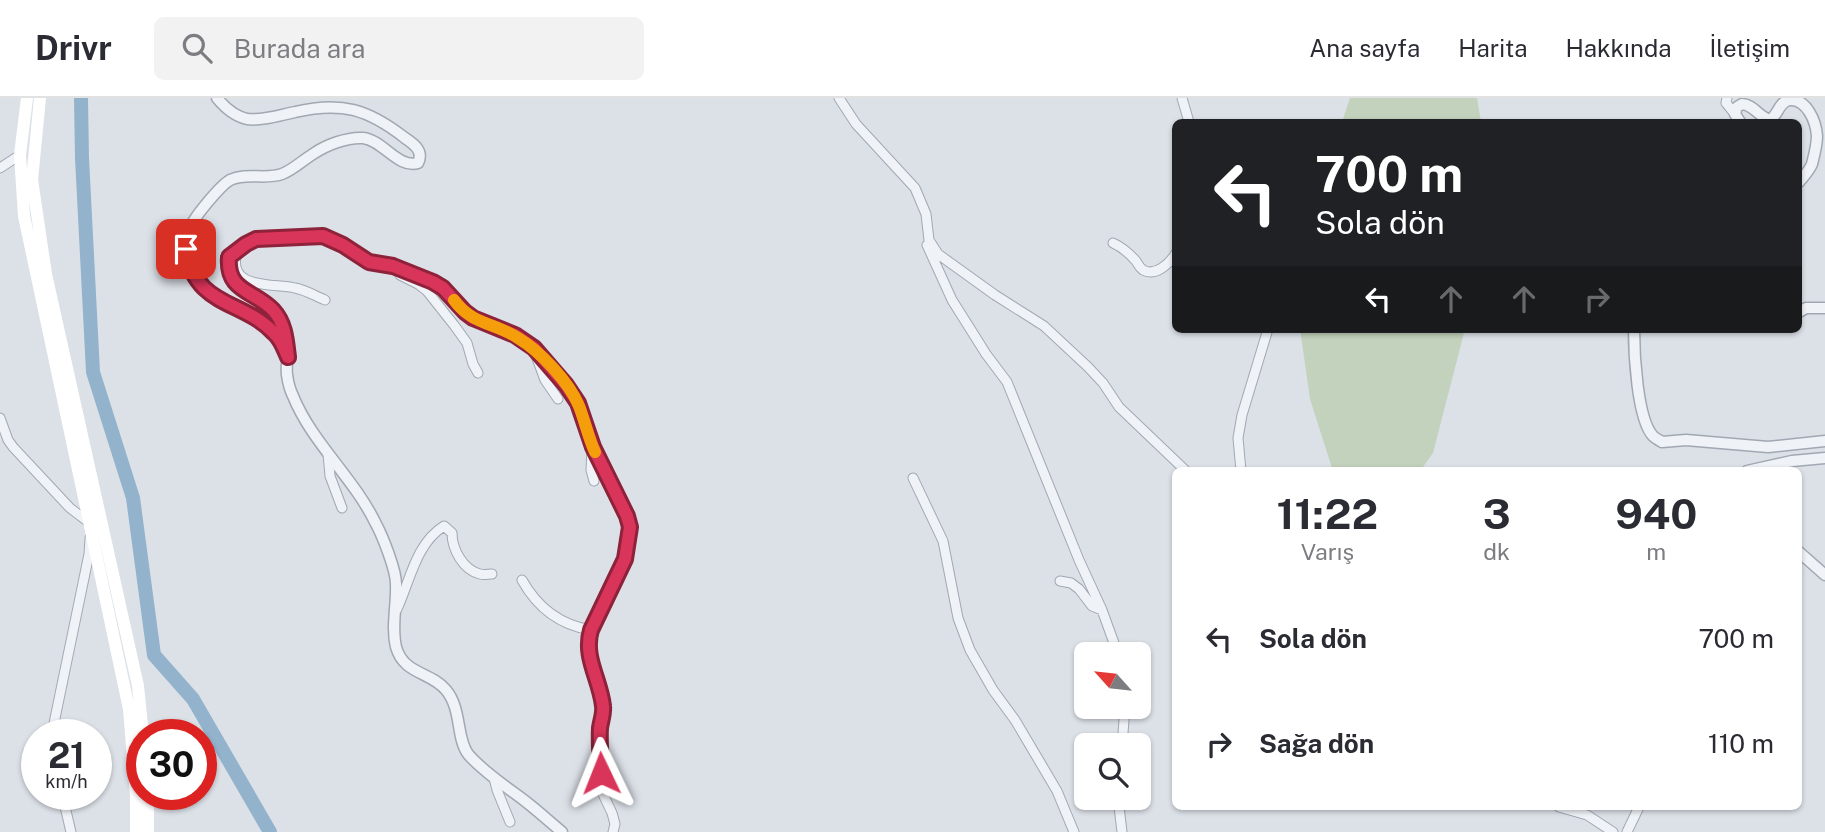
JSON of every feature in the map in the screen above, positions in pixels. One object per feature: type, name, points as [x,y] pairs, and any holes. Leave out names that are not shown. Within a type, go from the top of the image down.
[{"type":"main road","points":[[27,98],[20,155],[24,216],[129,709],[136,796],[135,832]]},
{"type":"main road","points":[[40,98],[32,180],[46,274],[138,687],[141,719]]},
{"type":"main road","points":[[148,810],[148,832]]},
{"type":"street","points":[[217,98],[228,110],[249,119],[332,107],[369,114],[392,127],[421,152],[418,163],[413,164],[405,162],[374,140],[358,138],[342,141],[317,151],[286,173],[276,176],[237,177],[228,181],[191,226],[187,236],[188,264],[199,282],[214,297],[258,320],[274,333],[288,357]]},
{"type":"street","points":[[839,98],[856,124],[915,188],[926,214],[927,244],[932,257],[952,300],[1007,382],[1114,642]]},
{"type":"street","points":[[1182,98],[1188,119]]},
{"type":"street","points":[[1727,98],[1727,103],[1738,118]]},
{"type":"street","points":[[1771,119],[1785,101],[1799,102],[1809,110],[1817,136],[1811,168],[1802,178]]},
{"type":"street","points":[[1738,118],[1737,107],[1747,104],[1768,119]]},
{"type":"street","points":[[0,168],[20,155]]},
{"type":"street","points":[[928,234],[938,254],[1029,316],[1061,343],[1099,379],[1119,407],[1181,467]]},
{"type":"street","points":[[562,832],[467,753],[452,697],[443,686],[403,662],[396,646],[394,615],[397,580],[376,523],[362,499],[328,454],[292,394],[287,377],[285,330],[274,311],[241,288],[232,279],[228,268],[229,257],[256,239],[323,236],[369,262],[393,266],[433,282],[443,288],[473,318],[515,335],[534,348],[578,403],[593,447],[630,527],[625,559],[588,641],[588,651],[604,709],[600,730],[601,784],[615,824],[614,832]]},
{"type":"street","points":[[1113,243],[1124,248],[1142,269],[1147,271],[1158,271],[1172,260]]},
{"type":"street","points":[[237,250],[234,261],[237,271],[244,279],[264,285],[296,288],[325,300]]},
{"type":"street","points":[[380,264],[427,291],[467,343],[478,373]]},
{"type":"street","points":[[1802,310],[1825,308]]},
{"type":"street","points":[[1241,467],[1238,438],[1242,415],[1267,333]]},
{"type":"street","points":[[1634,333],[1634,356],[1647,426],[1653,436],[1662,442],[1686,440],[1768,447],[1825,442]]},
{"type":"street","points":[[534,348],[545,380],[558,400]]},
{"type":"street","points":[[0,418],[13,447],[69,508],[91,524],[89,554],[55,719]]},
{"type":"street","points":[[593,447],[593,481]]},
{"type":"street","points":[[328,454],[330,476],[342,508]]},
{"type":"street","points":[[1765,467],[1825,458]]},
{"type":"street","points":[[913,478],[943,541],[958,618],[970,650],[1057,791],[1074,832]]},
{"type":"street","points":[[394,615],[421,550],[435,532],[444,526],[452,533],[452,544],[463,561],[480,574],[492,574]]},
{"type":"street","points":[[1802,555],[1825,575]]},
{"type":"street","points":[[522,580],[533,599],[541,606],[559,619],[591,630]]},
{"type":"street","points":[[1060,581],[1071,583],[1092,606],[1102,610]]},
{"type":"street","points":[[494,778],[510,822]]},
{"type":"street","points":[[66,810],[71,832]]},
{"type":"street","points":[[1119,810],[1122,832]]},
{"type":"street","points":[[1570,810],[1587,815],[1613,832]]},
{"type":"street","points":[[1627,832],[1638,810]]},
{"type":"green space","points":[[1350,98],[1477,98],[1480,119],[1343,119]]},
{"type":"green space","points":[[1301,333],[1464,333],[1433,453],[1423,467],[1332,467],[1310,399]]},
{"type":"waterway","points":[[81,98],[93,372],[133,498],[154,655],[193,699],[270,832]]},
{"type":"slow traffic","points":[[454,300],[473,318],[515,335],[534,348],[553,368],[578,403],[595,452]]},
{"type":"route","points":[[186,249],[188,264],[208,292],[258,320],[274,333],[288,357],[285,330],[274,311],[232,279],[228,268],[229,257],[256,239],[323,236],[369,262],[393,266],[433,282],[443,288],[473,318],[515,335],[534,348],[553,368],[578,403],[593,447],[630,527],[625,559],[588,641],[588,651],[604,709],[600,730],[601,773]]}]
